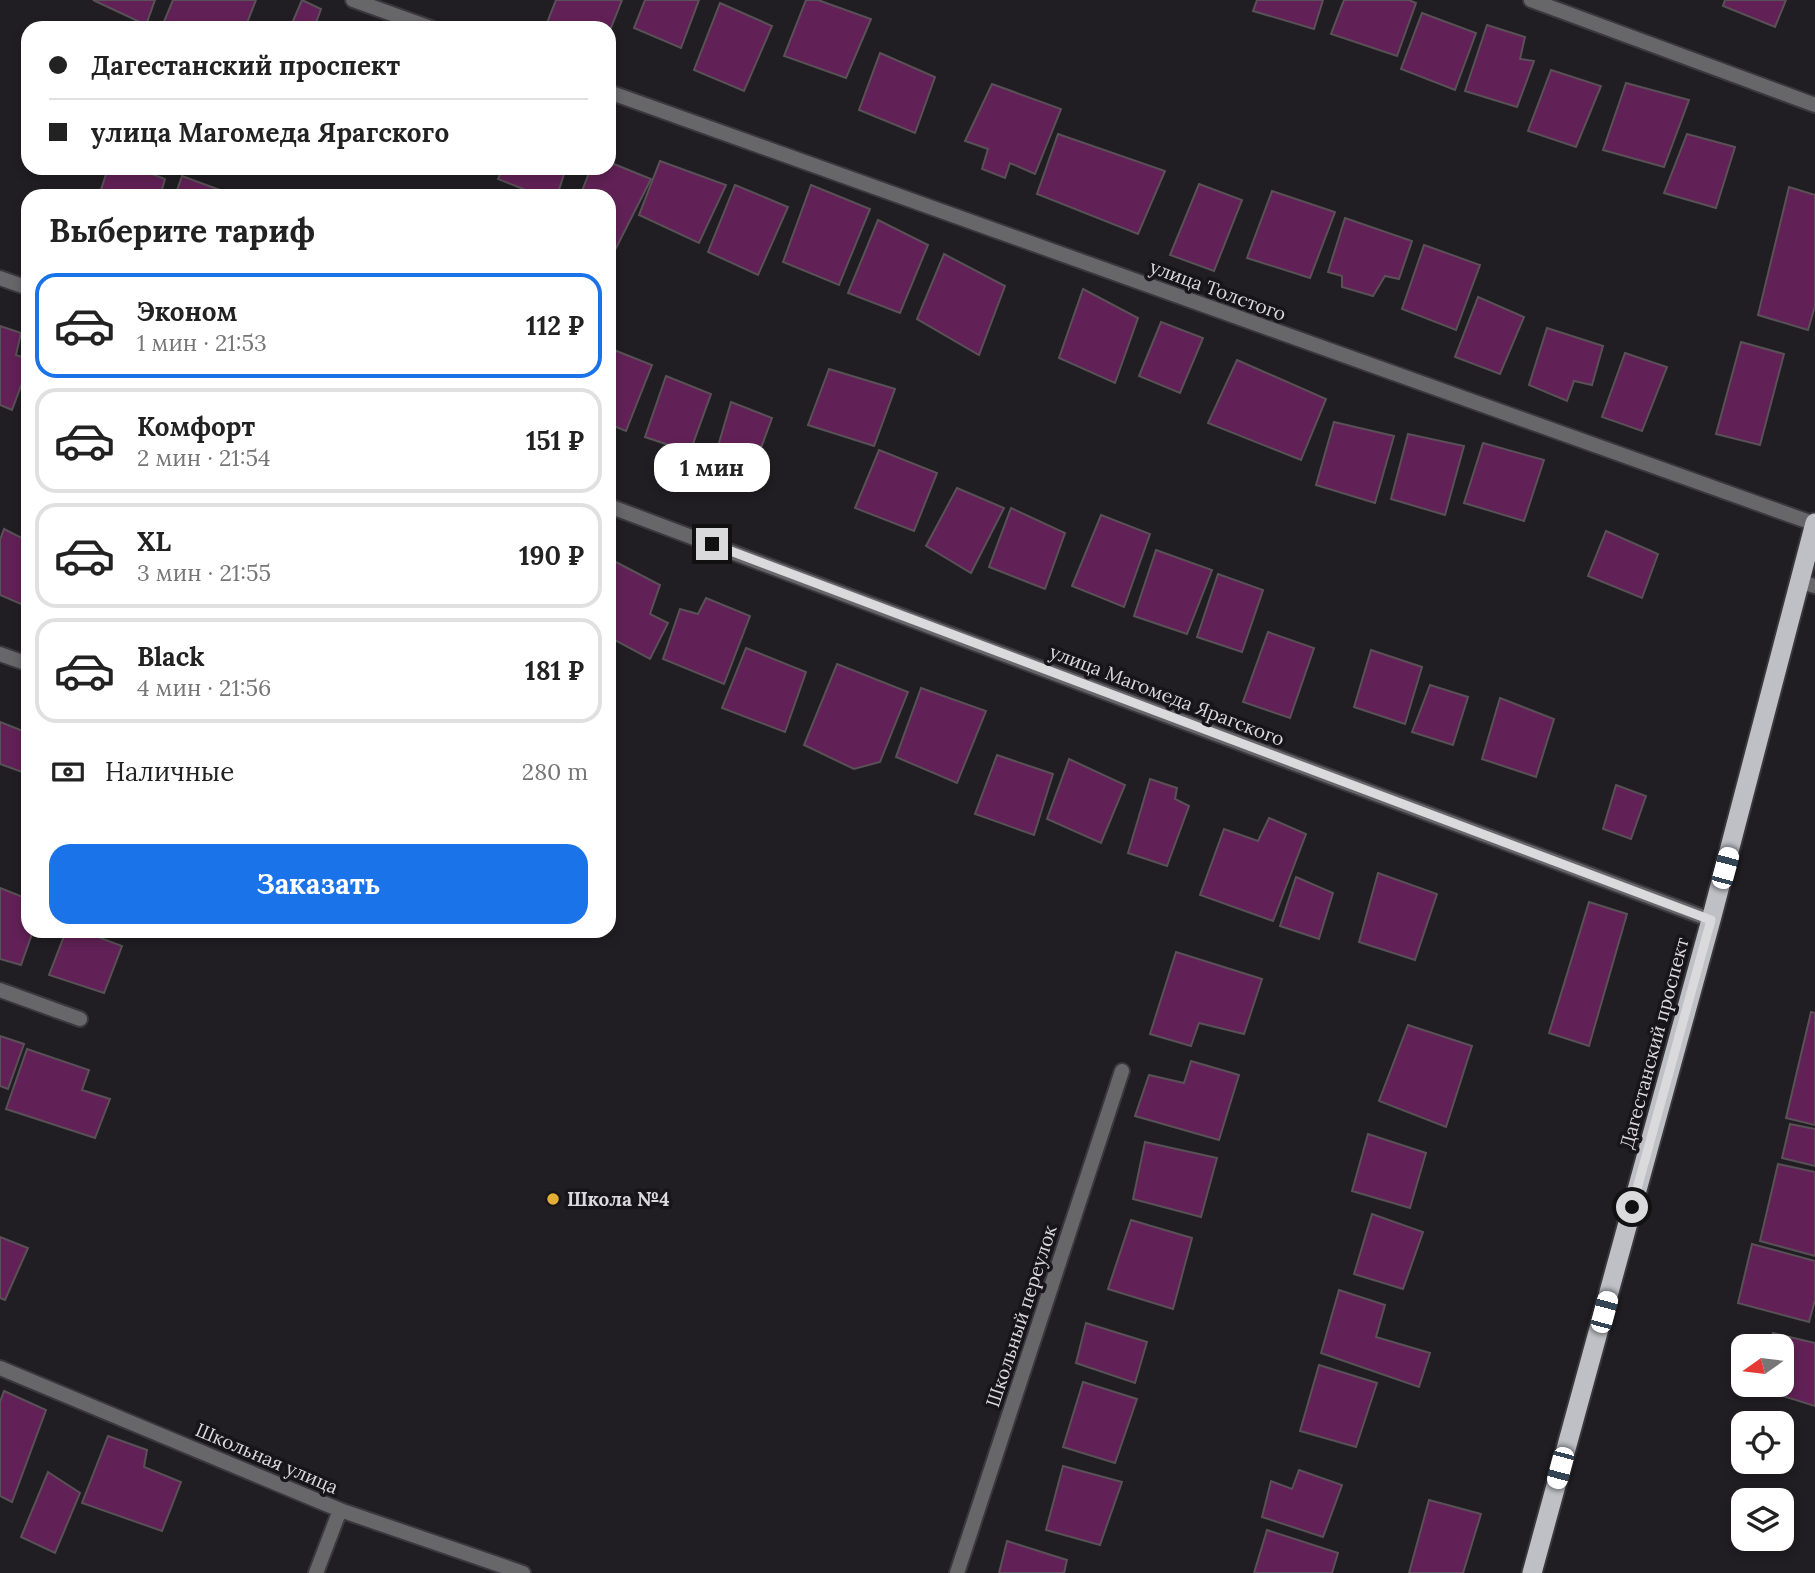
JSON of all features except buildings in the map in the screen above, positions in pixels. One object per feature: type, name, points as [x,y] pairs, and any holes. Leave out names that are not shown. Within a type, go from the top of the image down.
[{"type":"highway","name":"Дагестанский проспект","points":[[1532,1573],[1711,920],[1807,584],[1815,524]]},
{"type":"street","points":[[352,0],[411,21]]},
{"type":"street","points":[[1531,0],[1815,105]]},
{"type":"street","name":"улица Толстого","points":[[616,95],[1815,524]]},
{"type":"street","points":[[0,278],[21,286]]},
{"type":"street","name":"улица Магомеда Ярагского","points":[[616,509],[1711,920]]},
{"type":"street","points":[[0,654],[21,662]]},
{"type":"street","points":[[0,990],[80,1019]]},
{"type":"street","name":"Школьный переулок","points":[[957,1573],[1122,1071]]},
{"type":"street","name":"Школьная улица","points":[[0,1368],[340,1510],[523,1573]]},
{"type":"street","points":[[316,1573],[340,1510]]},
{"type":"place","name":"Школа №4","points":[[553,1199]]},
{"type":"route","points":[[712,544],[1711,920],[1632,1207]]}]
